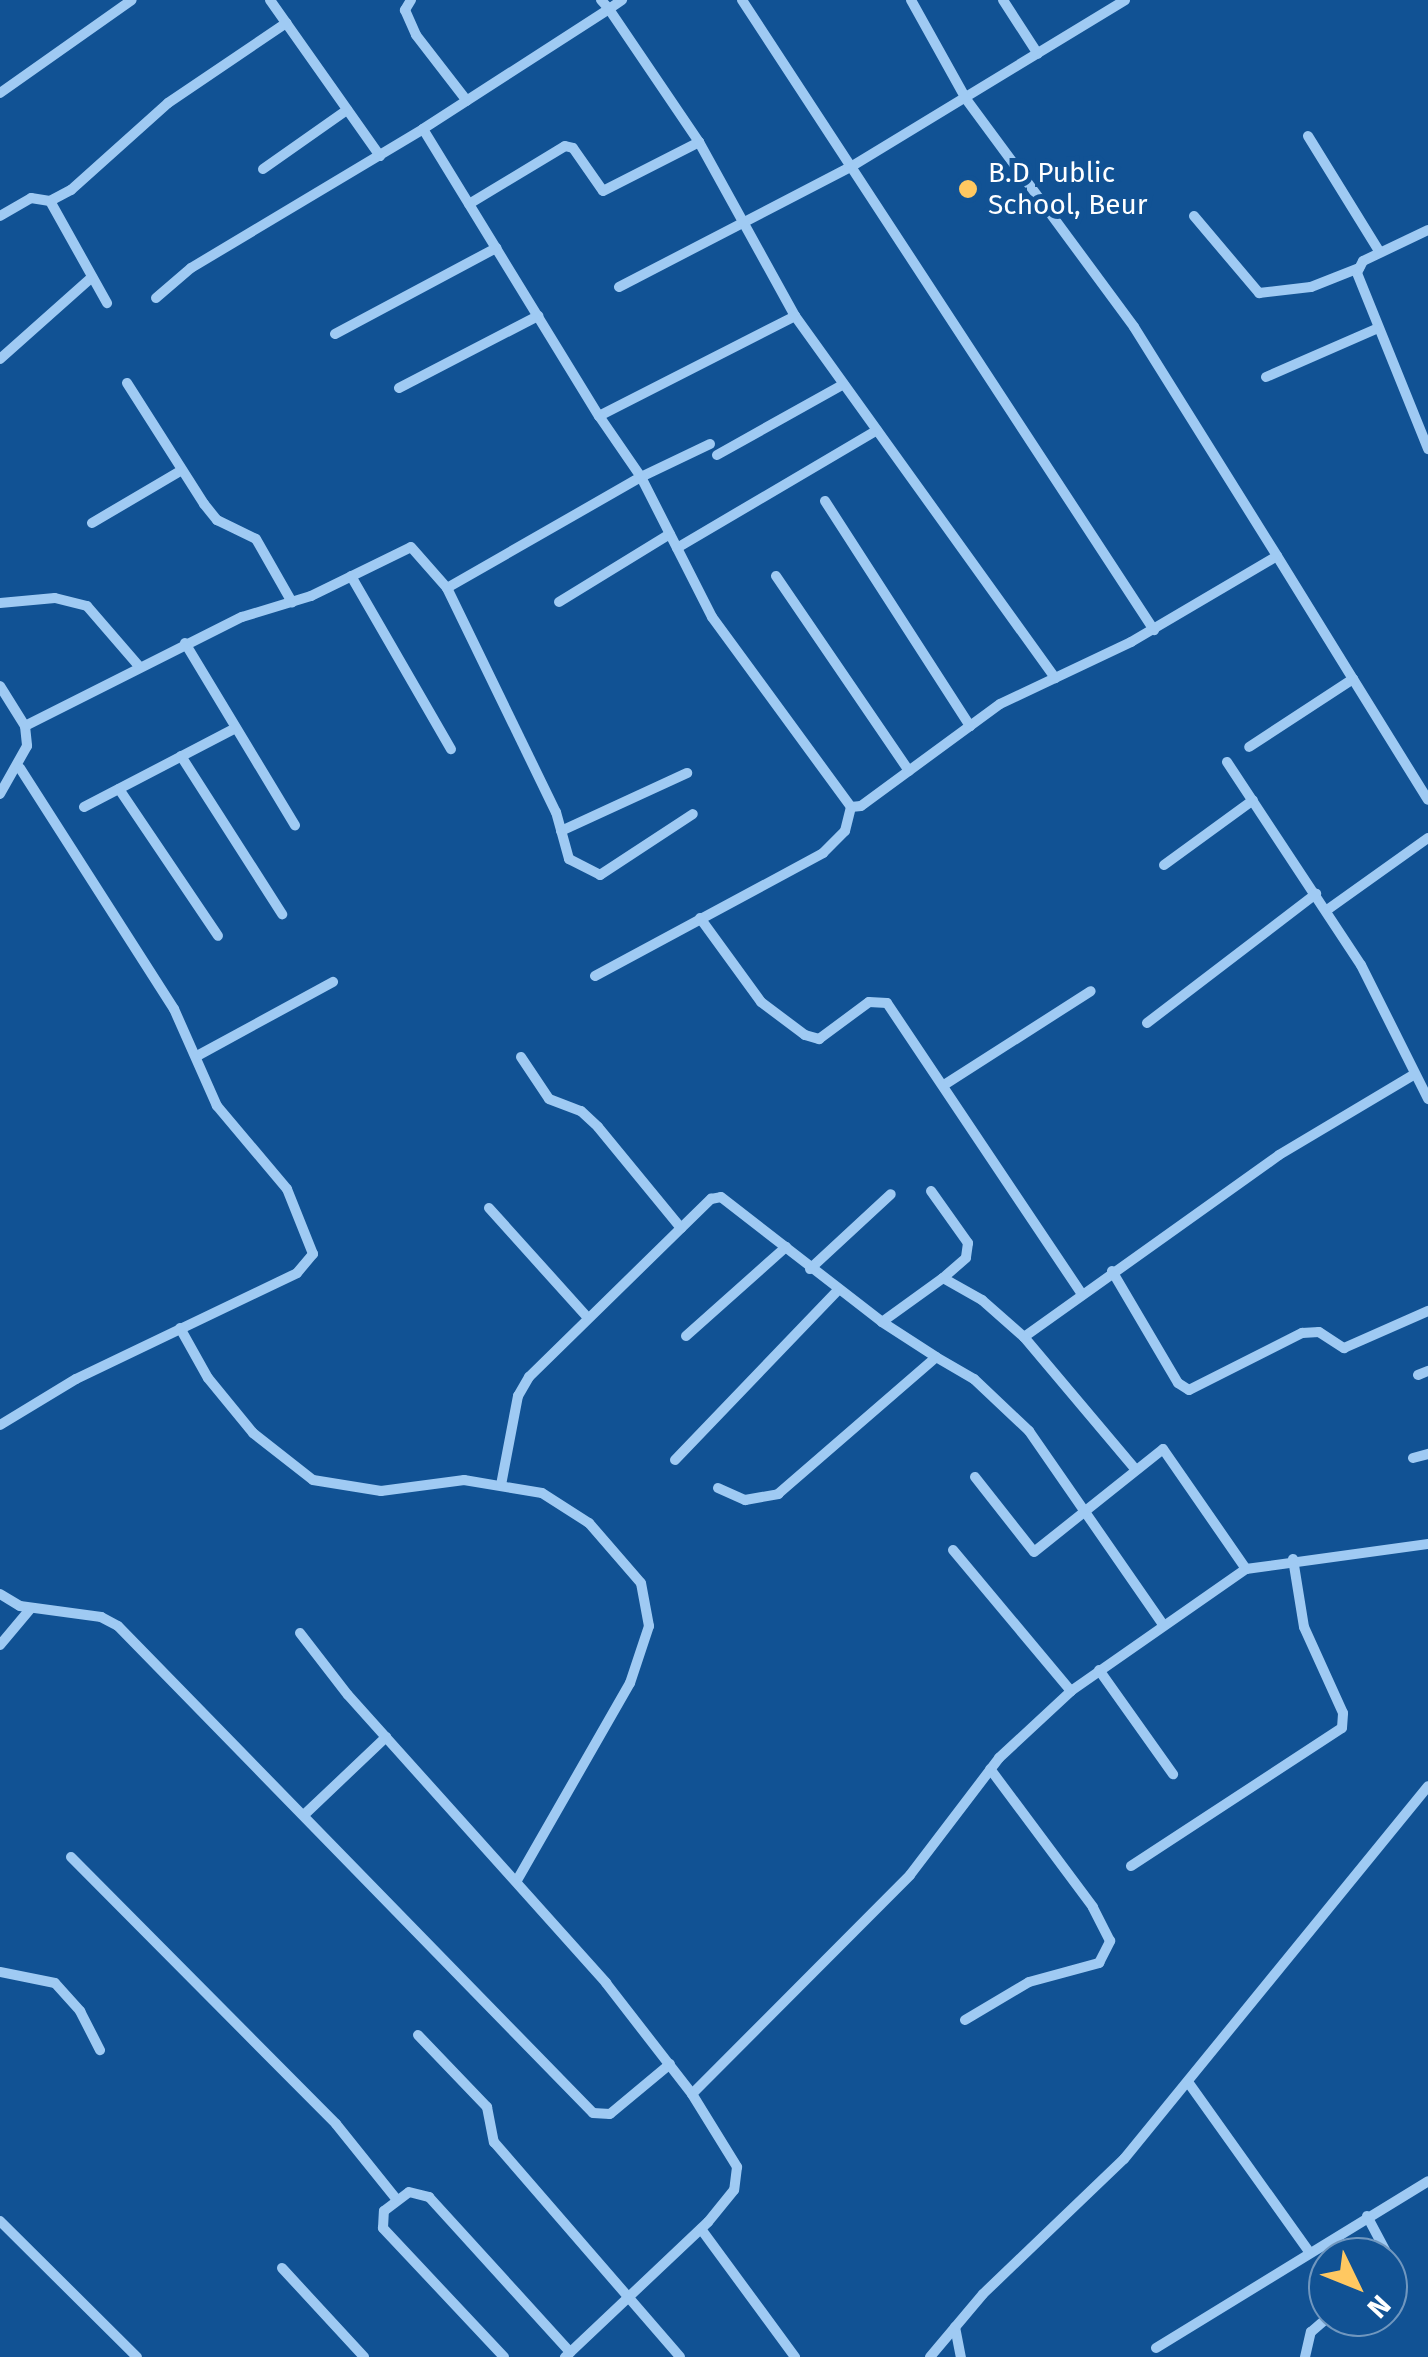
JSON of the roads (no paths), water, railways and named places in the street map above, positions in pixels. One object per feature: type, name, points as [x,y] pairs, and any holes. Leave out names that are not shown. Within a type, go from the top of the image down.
[{"type":"street","points":[[0,94],[132,0]]},
{"type":"street","points":[[270,0],[380,156]]},
{"type":"street","points":[[411,0],[405,10],[416,35],[467,101]]},
{"type":"street","points":[[156,298],[191,268],[467,101],[605,5],[622,0]]},
{"type":"street","points":[[742,0],[1154,630]]},
{"type":"street","points":[[911,0],[966,100],[1134,326],[1428,800]]},
{"type":"street","points":[[1003,0],[1038,54]]},
{"type":"street","points":[[619,287],[849,168],[966,100],[1120,1]]},
{"type":"street","points":[[605,5],[699,142],[795,316],[1055,678]]},
{"type":"street","points":[[0,216],[31,198],[50,201],[71,190],[168,103],[286,23]]},
{"type":"street","points":[[262,170],[347,110]]},
{"type":"street","points":[[422,129],[599,416],[641,477],[712,617],[850,806],[845,831],[823,853],[595,976]]},
{"type":"street","points":[[1308,136],[1379,251]]},
{"type":"street","points":[[469,204],[565,146],[573,148],[603,191],[699,142]]},
{"type":"street","points":[[50,201],[107,303]]},
{"type":"street","points":[[1194,216],[1259,294],[1311,287],[1359,268],[1379,251],[1428,230]]},
{"type":"street","points":[[335,334],[496,248]]},
{"type":"street","points":[[1359,268],[1376,329],[1428,449]]},
{"type":"street","points":[[0,358],[92,276]]},
{"type":"street","points":[[399,388],[538,316]]},
{"type":"street","points":[[599,416],[795,316]]},
{"type":"street","points":[[1266,378],[1376,329]]},
{"type":"street","points":[[127,383],[216,520],[256,539],[292,602]]},
{"type":"street","points":[[716,455],[844,384]]},
{"type":"street","points":[[677,548],[877,430]]},
{"type":"street","points":[[447,588],[641,477],[710,444]]},
{"type":"street","points":[[92,523],[182,470]]},
{"type":"street","points":[[825,501],[970,726]]},
{"type":"street","points":[[559,602],[670,534]]},
{"type":"street","points":[[25,726],[186,643],[292,602],[411,546],[447,588],[560,831],[569,859],[600,875],[692,814]]},
{"type":"street","points":[[850,806],[861,806],[970,726],[1055,678],[1154,630],[1277,556]]},
{"type":"street","points":[[351,576],[451,750]]},
{"type":"street","points":[[776,576],[909,771]]},
{"type":"street","points":[[0,602],[55,598],[87,606],[138,666]]},
{"type":"street","points":[[186,643],[295,825]]},
{"type":"street","points":[[1248,748],[1352,679]]},
{"type":"street","points":[[0,686],[25,726],[20,768],[0,794]]},
{"type":"street","points":[[84,807],[236,728]]},
{"type":"street","points":[[181,756],[282,914]]},
{"type":"street","points":[[1227,762],[1327,910],[1428,1098]]},
{"type":"street","points":[[0,1425],[180,1328],[296,1273],[313,1254],[286,1189],[236,1133],[135,944],[20,768]]},
{"type":"street","points":[[560,831],[687,773]]},
{"type":"street","points":[[119,789],[218,936]]},
{"type":"street","points":[[1164,866],[1252,800]]},
{"type":"street","points":[[1327,910],[1428,838]]},
{"type":"street","points":[[1147,1023],[1316,894]]},
{"type":"street","points":[[700,918],[762,1002],[790,1025],[819,1039],[878,1000],[900,1019],[1081,1292]]},
{"type":"street","points":[[197,1056],[333,982]]},
{"type":"street","points":[[944,1085],[1091,991]]},
{"type":"street","points":[[521,1057],[549,1099],[581,1111],[598,1127],[681,1228]]},
{"type":"street","points":[[1024,1337],[1081,1292],[1279,1155],[1416,1074]]},
{"type":"street","points":[[882,1322],[966,1258],[968,1243],[931,1192]]},
{"type":"street","points":[[810,1270],[890,1194]]},
{"type":"street","points":[[501,1485],[518,1396],[588,1318],[681,1228],[721,1197],[810,1270],[1003,1403],[1088,1511],[1162,1623]]},
{"type":"street","points":[[489,1208],[588,1318]]},
{"type":"street","points":[[686,1336],[786,1248]]},
{"type":"street","points":[[1112,1271],[1178,1384],[1190,1390],[1302,1333],[1319,1332],[1344,1348],[1428,1311]]},
{"type":"street","points":[[943,1278],[1024,1337],[1135,1469]]},
{"type":"street","points":[[674,1460],[838,1290]]},
{"type":"street","points":[[180,1328],[208,1378],[253,1433],[313,1480],[381,1491],[437,1481],[501,1485],[542,1493],[588,1522],[641,1583],[648,1626],[604,1738],[516,1880]]},
{"type":"street","points":[[718,1488],[745,1500],[778,1494],[936,1357]]},
{"type":"street","points":[[975,1477],[1034,1552],[1156,1452],[1168,1452],[1246,1569]]},
{"type":"street","points":[[1412,1458],[1428,1454]]},
{"type":"street","points":[[692,2094],[910,1875],[990,1769],[1072,1690],[1162,1623],[1246,1569],[1293,1559],[1428,1544]]},
{"type":"street","points":[[953,1550],[1072,1690]]},
{"type":"street","points":[[1131,1866],[1342,1728],[1343,1713],[1304,1627],[1293,1559]]},
{"type":"street","points":[[0,1594],[31,1608],[102,1617],[118,1626],[594,2113],[610,2114],[670,2064]]},
{"type":"street","points":[[0,1645],[18,1631],[31,1608]]},
{"type":"street","points":[[300,1633],[386,1737],[516,1880],[670,2064],[737,2168],[734,2190],[701,2229],[568,2354],[429,2196],[414,2190],[397,2200],[382,2216],[383,2228],[504,2357]]},
{"type":"street","points":[[1099,1670],[1173,1774]]},
{"type":"street","points":[[305,1814],[386,1737]]},
{"type":"street","points":[[966,2020],[1030,1982],[1099,1963],[1110,1941],[1093,1907],[990,1769]]},
{"type":"street","points":[[930,2357],[1049,2227],[1102,2183],[1428,1786]]},
{"type":"street","points":[[71,1858],[326,2113],[397,2200]]},
{"type":"street","points":[[0,1972],[55,1984],[80,2012],[100,2050]]},
{"type":"street","points":[[418,2034],[486,2106],[494,2142],[680,2357]]},
{"type":"street","points":[[1156,2348],[1308,2250],[1188,2082]]},
{"type":"street","points":[[1331,2237],[1428,2181]]},
{"type":"street","points":[[1367,2216],[1378,2237]]},
{"type":"street","points":[[0,2221],[88,2315],[137,2357]]},
{"type":"street","points":[[701,2229],[795,2357]]},
{"type":"street","points":[[282,2268],[364,2357]]},
{"type":"street","points":[[955,2327],[961,2357]]},
{"type":"place","name":"B.D Public School, Beur","points":[[968,189]]}]
